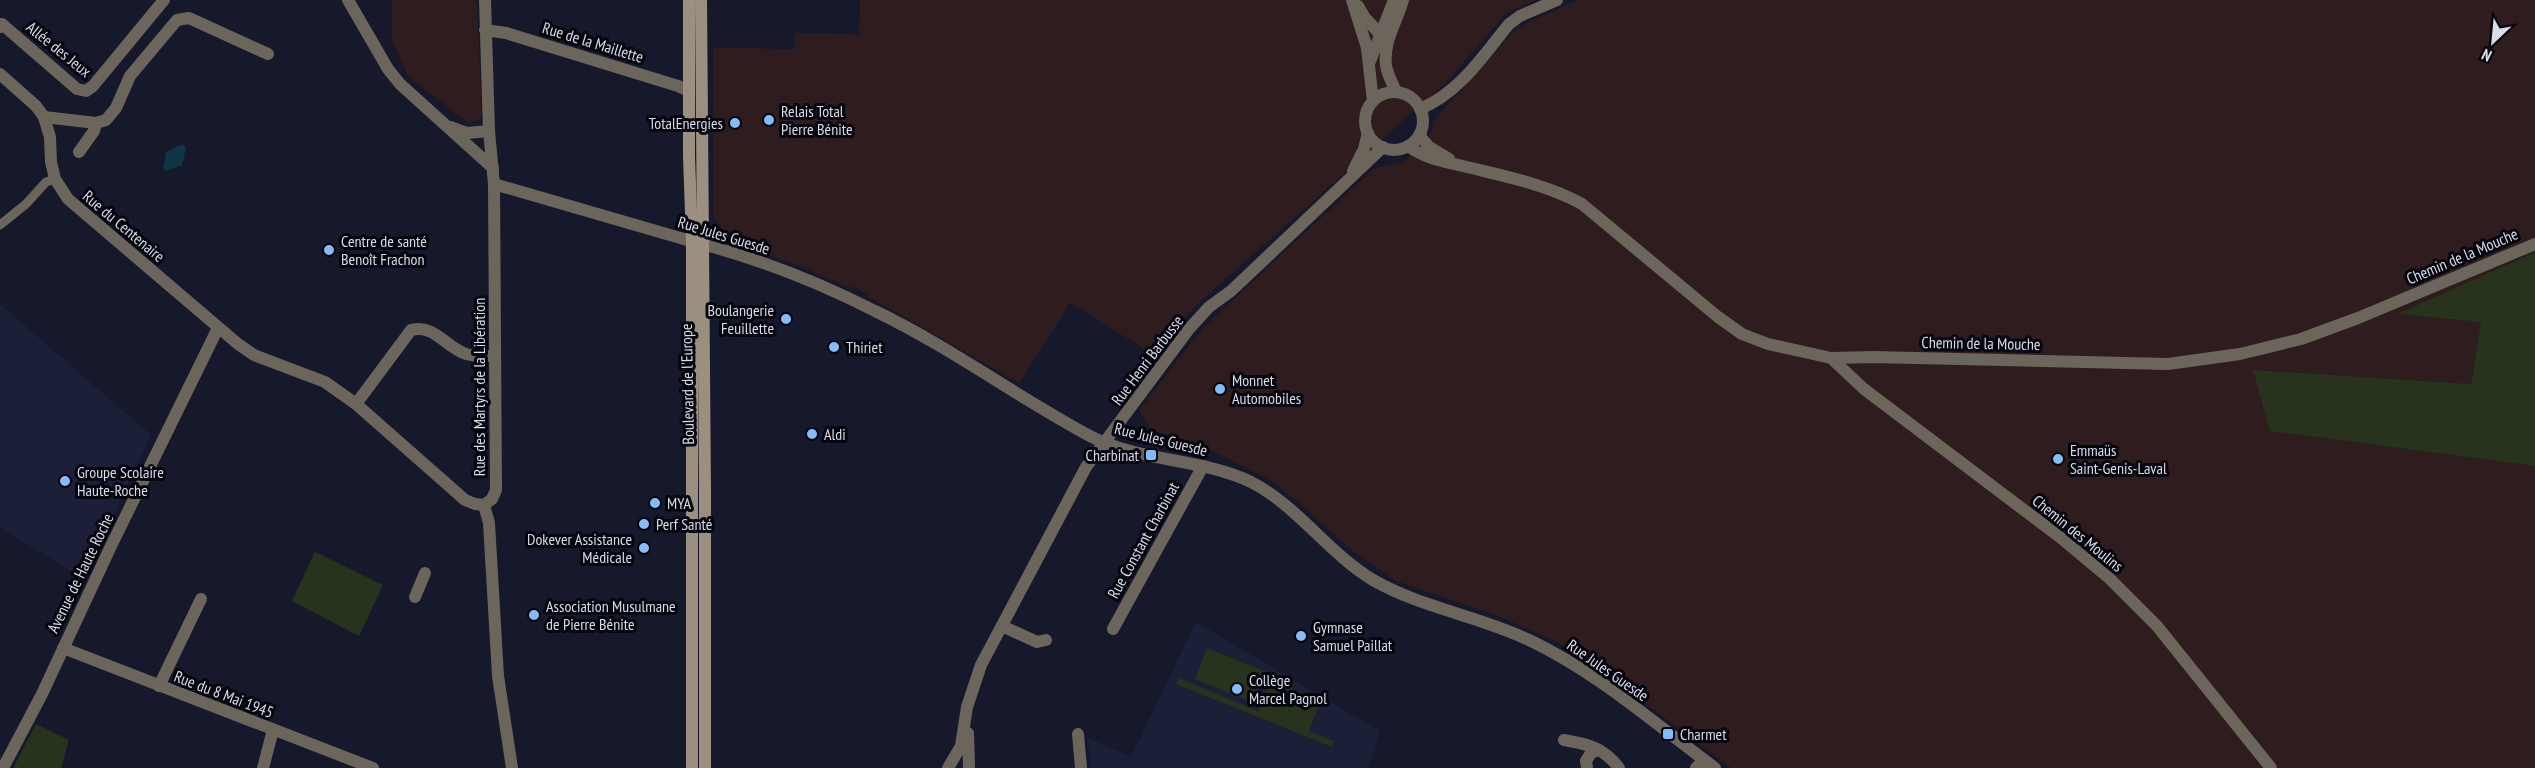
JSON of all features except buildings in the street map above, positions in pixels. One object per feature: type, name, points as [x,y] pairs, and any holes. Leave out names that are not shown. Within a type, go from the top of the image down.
[{"type":"main road","name":"Boulevard de l'Europe","points":[[689,0],[689,91],[697,243],[705,491],[705,768]]},
{"type":"main road","name":"Boulevard de l'Europe","points":[[692,768],[701,0]]},
{"type":"street","name":"Allée des Jeux","points":[[1,24],[77,89],[86,91],[93,86],[164,0]]},
{"type":"street","points":[[348,0],[388,69],[400,84],[493,168]]},
{"type":"street","name":"Rue des Martyrs de la Libération","points":[[484,505],[492,499],[496,490],[494,184],[489,131],[485,0]]},
{"type":"street","points":[[1353,0],[1365,18],[1384,38]]},
{"type":"street","points":[[1353,0],[1369,62],[1373,101],[1365,120],[1368,134],[1383,147],[1392,149],[1408,146],[1419,135],[1422,127],[1420,109],[1411,98],[1396,92],[1388,93],[1373,101]]},
{"type":"street","points":[[1394,0],[1384,38],[1386,68],[1396,92]]},
{"type":"street","points":[[1369,62],[1384,38],[1402,0]]},
{"type":"street","points":[[1420,109],[1435,103],[1455,89],[1509,24],[1520,16],[1557,0]]},
{"type":"street","points":[[0,74],[36,106],[44,117],[96,123],[106,120],[116,108],[130,76],[177,20],[189,18],[268,54]]},
{"type":"street","name":"Rue de la Maillette","points":[[485,30],[506,33],[689,91]]},
{"type":"street","name":"Rue du Centenaire","points":[[44,117],[50,136],[51,162],[55,179],[68,200],[218,328]]},
{"type":"street","points":[[79,152],[94,132],[96,123]]},
{"type":"street","points":[[447,126],[467,133],[489,131]]},
{"type":"street","name":"Rue Henri Barbusse","points":[[1342,186],[1356,167],[1368,134]]},
{"type":"street","name":"Chemin de la Mouche","points":[[1419,135],[1437,153],[1461,166]]},
{"type":"street","name":"Chemin de la Mouche","points":[[1408,146],[1437,162],[1461,166],[1565,195],[1582,204],[1718,317],[1742,334],[1768,344],[1832,358],[2168,364],[2240,354],[2320,332],[2535,244]]},
{"type":"street","name":"Rue Henri Barbusse","points":[[948,768],[961,746],[973,686],[981,665],[1086,467],[1175,346],[1196,322],[1383,147]]},
{"type":"street","points":[[0,225],[26,204],[46,182],[55,179]]},
{"type":"street","name":"Rue Jules Guesde","points":[[494,184],[775,268],[876,311],[1104,443],[1203,466],[1255,484],[1283,504],[1362,572],[1406,597],[1496,626],[1551,651],[1577,666],[1700,764],[1715,768]]},
{"type":"street","points":[[218,328],[254,355],[325,382],[356,404],[465,500],[484,505],[489,523],[498,676],[512,768]]},
{"type":"street","name":"Avenue de Haute Roche","points":[[3,768],[218,328]]},
{"type":"street","points":[[356,404],[411,330],[419,328],[429,330],[466,354],[495,356]]},
{"type":"street","name":"Chemin des Moulins","points":[[1832,358],[1864,389],[2061,538],[2110,579],[2157,626],[2271,768]]},
{"type":"street","name":"Rue Constant Charbinat","points":[[1113,629],[1203,466]]},
{"type":"street","points":[[415,597],[425,573]]},
{"type":"street","points":[[159,686],[201,599]]},
{"type":"street","points":[[1002,626],[1037,642],[1046,640]]},
{"type":"street","name":"Rue du 8 Mai 1945","points":[[63,648],[373,768]]},
{"type":"street","name":"Rue Henri Barbusse","points":[[965,719],[969,740],[969,768]]},
{"type":"street","points":[[263,768],[273,730]]},
{"type":"street","points":[[1078,734],[1081,768]]},
{"type":"street","points":[[1564,740],[1590,744],[1611,757],[1616,767]]},
{"type":"street","points":[[1587,768],[1586,761],[1591,753],[1599,750]]},
{"type":"shaded area","points":[[392,0],[477,0],[482,117],[469,124],[408,76],[392,39]]},
{"type":"shaded area","points":[[860,0],[1537,0],[1506,13],[1449,80],[1193,308],[1156,356],[1070,303],[1019,383],[869,297],[854,286],[852,289],[797,265],[734,243],[713,216],[713,48],[795,49],[795,33],[859,34]]},
{"type":"shaded area","points":[[1578,0],[2535,0],[2535,252],[2400,314],[2481,322],[2471,384],[2254,370],[2271,431],[2535,466],[2535,768],[1731,768],[1599,669],[1555,641],[1496,615],[1396,581],[1353,551],[1277,484],[1215,452],[1150,429],[1139,410],[1204,327],[1373,169],[1403,163],[1432,132],[1434,120],[1518,27]]},
{"type":"shaded area","points":[[183,145],[186,148],[182,165],[165,171],[163,168],[166,152]]},
{"type":"shaded area","name":"Groupe Scolaire Haute-Roche","points":[[0,304],[151,435],[84,579],[0,528]]},
{"type":"shaded area","name":"Collège Marcel Pagnol","points":[[1196,622],[1380,731],[1368,768],[1091,768],[1088,738],[1131,757]]},
{"type":"green space","points":[[2535,252],[2535,466],[2270,431],[2253,370],[2471,384],[2481,322],[2398,314]]},
{"type":"green space","points":[[315,552],[383,585],[359,636],[292,601]]},
{"type":"green space","points":[[1207,648],[1267,672],[1254,703],[1195,679]]},
{"type":"green space","points":[[1178,678],[1258,711],[1271,680],[1321,701],[1309,731],[1334,741],[1332,747],[1176,684]]},
{"type":"green space","points":[[36,724],[69,740],[61,768],[13,768]]},
{"type":"place","name":"Relais Total Pierre Bénite","points":[[769,120]]},
{"type":"place","name":"TotalEnergies","points":[[735,123]]},
{"type":"place","name":"Centre de santé Benoît Frachon","points":[[329,250]]},
{"type":"place","name":"Boulangerie Feuillette","points":[[786,319]]},
{"type":"place","name":"Thiriet","points":[[834,347]]},
{"type":"place","name":"Monnet Automobiles","points":[[1220,389]]},
{"type":"place","name":"Aldi","points":[[812,434]]},
{"type":"place","name":"Charbinat","points":[[1151,455]]},
{"type":"place","name":"Emmaüs Saint-Genis-Laval","points":[[2058,459]]},
{"type":"place","name":"Groupe Scolaire Haute-Roche","points":[[65,481]]},
{"type":"place","name":"MYA","points":[[655,503]]},
{"type":"place","name":"Perf Santé","points":[[644,524]]},
{"type":"place","name":"Dokever Assistance Médicale","points":[[644,548]]},
{"type":"place","name":"Association Musulmane de Pierre Bénite","points":[[534,615]]},
{"type":"place","name":"Gymnase Samuel Paillat","points":[[1301,636]]},
{"type":"place","name":"Collège Marcel Pagnol","points":[[1237,689]]},
{"type":"place","name":"Charmet","points":[[1668,734]]}]
